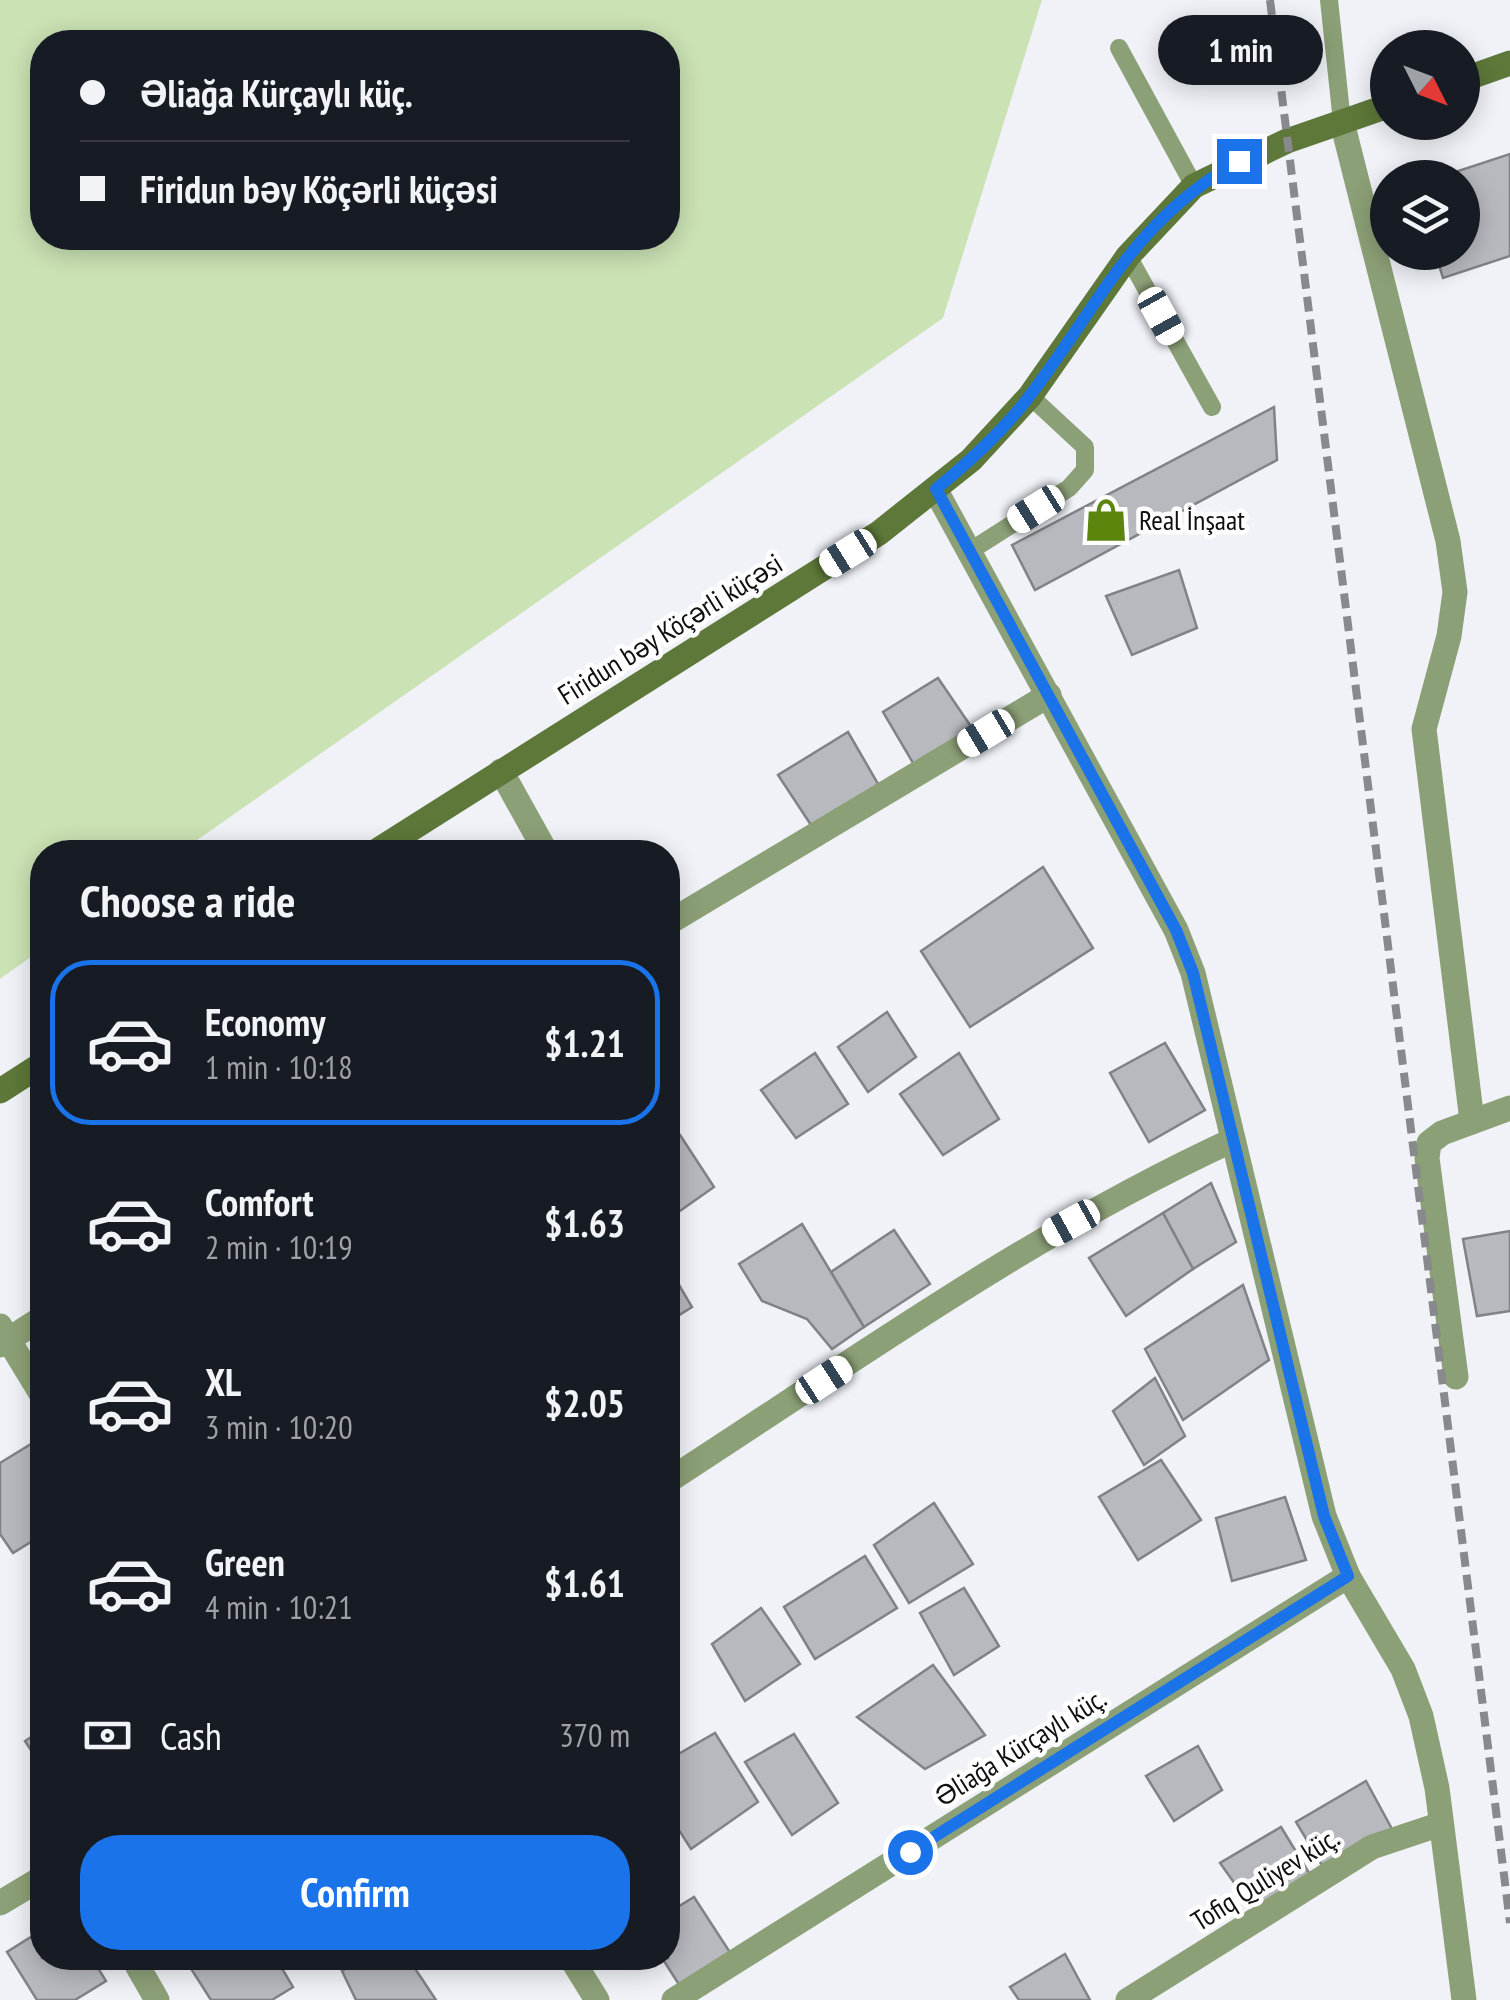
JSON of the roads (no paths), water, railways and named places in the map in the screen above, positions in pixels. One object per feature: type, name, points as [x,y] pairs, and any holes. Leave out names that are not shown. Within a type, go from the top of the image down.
[{"type":"street","points":[[1480,74],[1510,64]]},
{"type":"street","name":"Firidun bəy Köçərli küçəsi","points":[[394,840],[879,533],[936,489],[1002,430],[1128,256],[1194,186],[1239,161],[1370,112]]},
{"type":"street","points":[[1342,122],[1448,542],[1455,592],[1449,636],[1424,729],[1472,1120]]},
{"type":"street","points":[[936,489],[1176,930],[1207,1018],[1324,1516],[1348,1576],[1403,1669],[1421,1716],[1441,1824],[1464,2000]]},
{"type":"street","points":[[680,916],[1049,695]]},
{"type":"street","points":[[501,771],[539,840]]},
{"type":"street","points":[[0,1091],[30,1072]]},
{"type":"street","points":[[1456,1378],[1426,1158],[1430,1143],[1472,1120],[1510,1108]]},
{"type":"street","points":[[680,1473],[1042,1240],[1159,1174],[1233,1140]]},
{"type":"street","points":[[30,1324],[3,1337],[30,1377]]},
{"type":"street","name":"Əliağa Kürçaylı küç.","points":[[674,2000],[1348,1576]]},
{"type":"street","name":"Tofiq Quliyev küç.","points":[[1128,2000],[1372,1846],[1441,1824]]},
{"type":"street","points":[[0,1904],[30,1885]]},
{"type":"street","points":[[140,1970],[157,2000]]},
{"type":"street","points":[[578,1970],[597,2000]]},
{"type":"lane","points":[[1329,0],[1342,122]]},
{"type":"lane","points":[[1119,48],[1194,186]]},
{"type":"lane","points":[[1128,256],[1212,407]]},
{"type":"lane","points":[[970,551],[1069,488],[1086,470],[1085,447],[1030,396]]},
{"type":"railway","points":[[1270,0],[1510,1923]]},
{"type":"place","name":"Real İnşaat","points":[[1106,520]]}]
